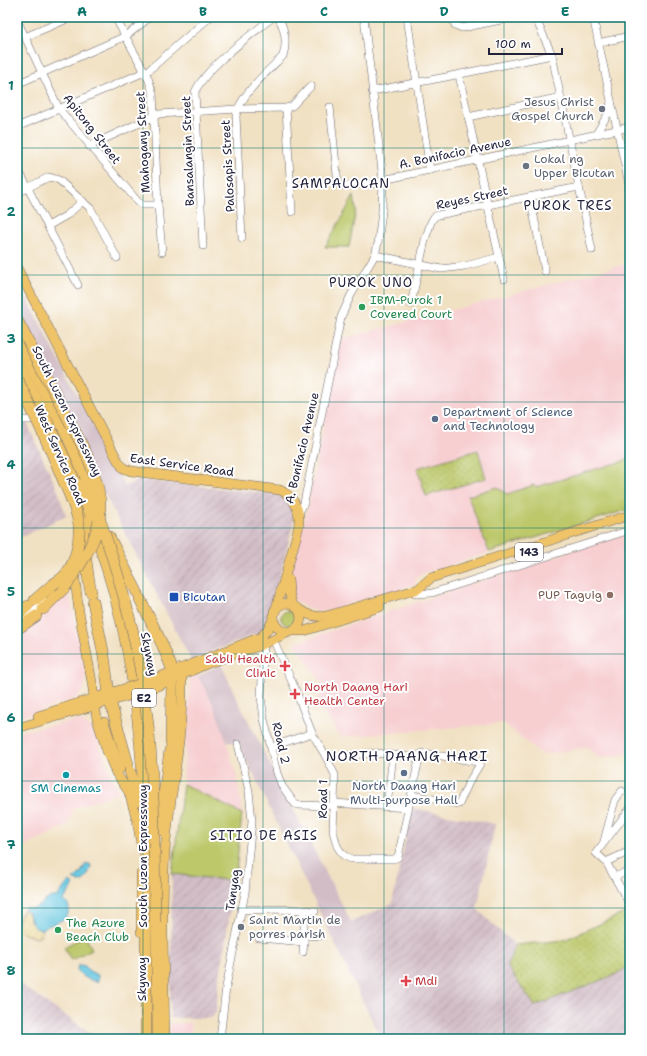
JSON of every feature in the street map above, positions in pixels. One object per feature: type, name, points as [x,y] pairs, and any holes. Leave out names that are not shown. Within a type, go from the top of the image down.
[{"type":"highway","points":[[17,320],[88,457],[98,486],[100,502],[99,525],[96,536],[82,563],[65,587],[39,612],[17,629]]},
{"type":"highway","name":"South Luzon Expressway","points":[[17,339],[69,440],[88,481],[109,537],[126,590],[143,662],[152,723],[159,830],[157,860],[156,1039]]},
{"type":"highway","name":"Skyway","points":[[17,344],[64,434],[86,482],[105,534],[123,591],[139,664],[148,723],[154,799],[156,1039]]},
{"type":"highway","name":"Skyway","points":[[17,358],[58,437],[97,530],[106,555],[125,627],[133,665],[141,724],[147,798],[150,1039]]},
{"type":"highway","name":"South Luzon Expressway","points":[[17,362],[56,438],[104,555],[123,629],[130,666],[138,725],[145,827],[146,1039]]},
{"type":"highway","points":[[17,379],[54,457],[73,505],[79,525],[78,544],[71,567],[65,575],[17,616]]},
{"type":"highway","points":[[76,485],[86,551],[86,570],[104,656],[101,700],[129,768],[142,809],[145,827]]},
{"type":"highway","points":[[109,537],[177,674],[171,746],[159,830]]},
{"type":"main road","name":"East Service Road","points":[[17,268],[123,468],[131,471],[280,490],[289,496],[299,513]]},
{"type":"main road","name":"West Service Road","points":[[17,384],[21,392],[20,400],[33,420],[56,470],[74,517],[77,535],[74,569],[79,612],[92,682],[101,700]]},
{"type":"main road","points":[[17,728],[158,682],[261,637],[270,627],[274,615],[299,528],[299,513]]},
{"type":"main road","name":"143","points":[[295,606],[308,614],[315,616],[322,617],[330,615],[418,589],[431,578],[630,516]]},
{"type":"main road","name":"143","points":[[177,674],[264,644],[290,632],[304,631],[416,594],[434,583],[630,521]]},
{"type":"main road","points":[[288,569],[288,588],[295,606],[301,613],[301,622],[290,632],[281,631],[277,628],[274,615],[282,604],[287,603],[295,606]]},
{"type":"main road","name":"West Service Road","points":[[85,640],[92,659],[101,700],[97,719],[107,751],[119,780],[129,792],[138,826],[141,846],[141,1039]]},
{"type":"main road","points":[[165,1039],[164,877],[181,719],[177,674]]},
{"type":"main road","points":[[72,706],[87,694],[92,682]]},
{"type":"main road","points":[[17,722],[72,706],[101,700]]},
{"type":"street","points":[[25,37],[72,17]]},
{"type":"street","name":"Mahogany Street","points":[[115,17],[152,85],[162,252]]},
{"type":"street","points":[[17,84],[126,36],[150,17]]},
{"type":"street","points":[[17,127],[149,70],[210,17]]},
{"type":"street","name":"Bansalangin Street","points":[[203,246],[195,92],[198,85],[211,70],[273,17]]},
{"type":"street","name":"Palosapis Street","points":[[242,238],[236,116],[237,109],[242,100],[283,56],[285,49],[284,31],[278,17]]},
{"type":"street","points":[[330,107],[338,184],[346,186],[383,182],[364,17]]},
{"type":"street","points":[[407,17],[430,170]]},
{"type":"street","points":[[453,17],[456,27],[462,28],[516,17]]},
{"type":"street","points":[[535,17],[552,55],[571,140],[592,250]]},
{"type":"street","points":[[592,17],[630,189]]},
{"type":"street","name":"Apitong Street","points":[[19,24],[41,74],[59,109],[140,204],[158,205]]},
{"type":"street","points":[[598,43],[630,36]]},
{"type":"street","points":[[372,91],[459,75],[552,55]]},
{"type":"street","points":[[459,75],[504,279]]},
{"type":"street","points":[[89,146],[159,114],[237,109],[286,108],[292,106],[311,86]]},
{"type":"street","points":[[468,117],[561,97]]},
{"type":"street","points":[[596,134],[608,114],[611,102]]},
{"type":"street","points":[[286,108],[292,212]]},
{"type":"street","name":"A. Bonifacio Avenue","points":[[299,513],[304,503],[341,316],[351,295],[375,255],[380,228],[383,182],[430,170],[630,127]]},
{"type":"street","points":[[17,167],[78,285]]},
{"type":"street","points":[[17,193],[44,179],[54,178],[59,180],[83,201],[95,214],[117,258]]},
{"type":"street","name":"Reyes Street","points":[[411,304],[425,240],[434,217],[579,187]]},
{"type":"street","points":[[530,198],[545,271]]},
{"type":"street","points":[[48,226],[67,214],[83,201]]},
{"type":"street","points":[[375,255],[420,265],[447,269],[499,257]]},
{"type":"street","points":[[17,420],[33,420]]},
{"type":"street","points":[[416,594],[432,593],[630,530]]},
{"type":"street","points":[[17,620],[74,569]]},
{"type":"street","points":[[17,624],[52,594],[74,569]]},
{"type":"street","name":"Road 1","points":[[273,639],[296,691],[312,734],[335,775],[333,804],[334,835],[337,846],[343,855],[355,859],[394,859],[398,857],[420,756]]},
{"type":"street","name":"Road 2","points":[[264,644],[262,697],[264,719],[277,773],[282,786],[295,804],[301,806],[333,804]]},
{"type":"street","points":[[271,748],[312,734]]},
{"type":"street","name":"Tanyag","points":[[220,1039],[226,987],[238,936],[241,910],[245,893],[252,821],[249,791],[238,744]]},
{"type":"street","points":[[326,757],[363,753],[420,756],[478,762],[480,764],[469,782],[459,804],[412,795]]},
{"type":"street","points":[[387,806],[393,755]]},
{"type":"street","points":[[604,843],[615,800],[622,791]]},
{"type":"street","points":[[333,804],[408,808]]},
{"type":"street","points":[[629,810],[596,853],[606,862],[615,877],[626,890],[630,905]]},
{"type":"street","points":[[606,862],[630,851]]},
{"type":"street","points":[[615,877],[630,870]]},
{"type":"street","points":[[241,910],[270,908],[315,911]]},
{"type":"street","points":[[302,910],[304,914],[303,952]]},
{"type":"street","points":[[259,938],[304,938],[320,936]]},
{"type":"shaded area","name":"Department of Science and Technology","points":[[630,263],[630,508],[424,573],[416,578],[415,584],[385,595],[374,596],[327,611],[317,611],[307,608],[297,602],[292,596],[290,577],[307,509],[341,339]]},
{"type":"shaded area","points":[[17,279],[211,652],[192,662],[17,326]]},
{"type":"shaded area","points":[[17,423],[27,423],[58,491],[66,516],[17,539]]},
{"type":"shaded area","points":[[139,480],[278,494],[286,499],[292,510],[294,520],[281,572],[263,631],[211,652],[125,486]]},
{"type":"shaded area","points":[[623,535],[627,542],[630,541],[630,754],[598,758],[588,747],[542,755],[504,723],[341,737],[314,700],[327,691],[295,643]]},
{"type":"shaded area","points":[[68,589],[86,675],[84,689],[77,698],[17,718],[17,632],[38,618]]},
{"type":"shaded area","points":[[221,664],[236,697],[351,922],[404,1039],[381,1039],[238,743],[227,742],[214,706],[198,676]]},
{"type":"shaded area","points":[[198,675],[214,706],[222,726],[237,777],[242,813],[264,825],[183,784],[190,678]]},
{"type":"shaded area","points":[[80,720],[94,730],[114,783],[119,792],[74,808],[68,825],[17,850],[17,732]]},
{"type":"shaded area","points":[[412,808],[495,824],[477,909],[515,945],[564,940],[629,911],[630,1039],[404,1039],[351,922],[392,904]]},
{"type":"shaded area","points":[[172,874],[235,881],[219,982],[216,1012],[212,1018],[170,1018]]},
{"type":"shaded area","points":[[17,982],[99,1039],[17,1039]]},
{"type":"shaded area","points":[[170,1023],[191,1023],[191,1039],[169,1039]]},
{"type":"shaded area","points":[[101,1033],[135,1033],[135,1039],[101,1039]]},
{"type":"green space","points":[[354,196],[356,210],[349,247],[325,247]]},
{"type":"green space","points":[[478,450],[486,478],[426,496],[417,468]]},
{"type":"green space","points":[[630,459],[630,509],[489,552],[468,496],[497,487],[507,494],[534,485],[536,487]]},
{"type":"green space","points":[[288,611],[293,613],[295,618],[293,623],[288,625],[283,623],[281,618],[283,613]]},
{"type":"green space","points":[[183,784],[242,814],[235,881],[172,874]]},
{"type":"green space","points":[[629,911],[630,966],[614,975],[535,1006],[507,966],[515,945],[564,940]]},
{"type":"green space","points":[[85,936],[92,949],[71,960],[64,947]]},
{"type":"sand","points":[[24,910],[29,914],[30,921],[41,930],[42,929],[42,934],[37,938],[24,934],[18,928],[19,918]]},
{"type":"water","points":[[86,864],[90,864],[91,867],[86,878],[79,882],[73,879],[80,874]]},
{"type":"water","points":[[69,881],[74,885],[63,901],[68,904],[68,915],[60,921],[41,930],[36,928],[31,922],[29,914],[24,910],[26,907],[35,908],[53,897],[57,897]]},
{"type":"water","points":[[81,965],[98,975],[98,981],[89,980],[80,974],[77,969],[78,966]]},
{"type":"place","name":"Jesus Christ Gospel Church","points":[[602,109]]},
{"type":"place","name":"Lokal ng Upper Bicutan","points":[[526,166]]},
{"type":"place","name":"IBM-Purok 1 Covered Court","points":[[362,307]]},
{"type":"place","name":"Department of Science and Technology","points":[[435,419]]},
{"type":"place","name":"PUP Taguig","points":[[610,595]]},
{"type":"place","name":"Bicutan","points":[[174,597]]},
{"type":"place","name":"Sabli Health Clinic","points":[[285,666]]},
{"type":"place","name":"North Daang Hari Health Center","points":[[295,694]]},
{"type":"place","name":"North Daang Hari Multi-purpose Hall","points":[[404,773]]},
{"type":"place","name":"SM Cinemas","points":[[66,775]]},
{"type":"place","name":"Saint Martin de porres parish","points":[[241,927]]},
{"type":"place","name":"The Azure Beach Club","points":[[58,930]]},
{"type":"place","name":"Mdi","points":[[406,981]]},
{"type":"district","name":"SAMPALOCAN","points":[[341,183]]},
{"type":"district","name":"PUROK TRES","points":[[568,205]]},
{"type":"district","name":"PUROK UNO","points":[[371,282]]},
{"type":"district","name":"NORTH DAANG HARI","points":[[407,756]]},
{"type":"district","name":"SITIO DE ASIS","points":[[264,835]]}]
